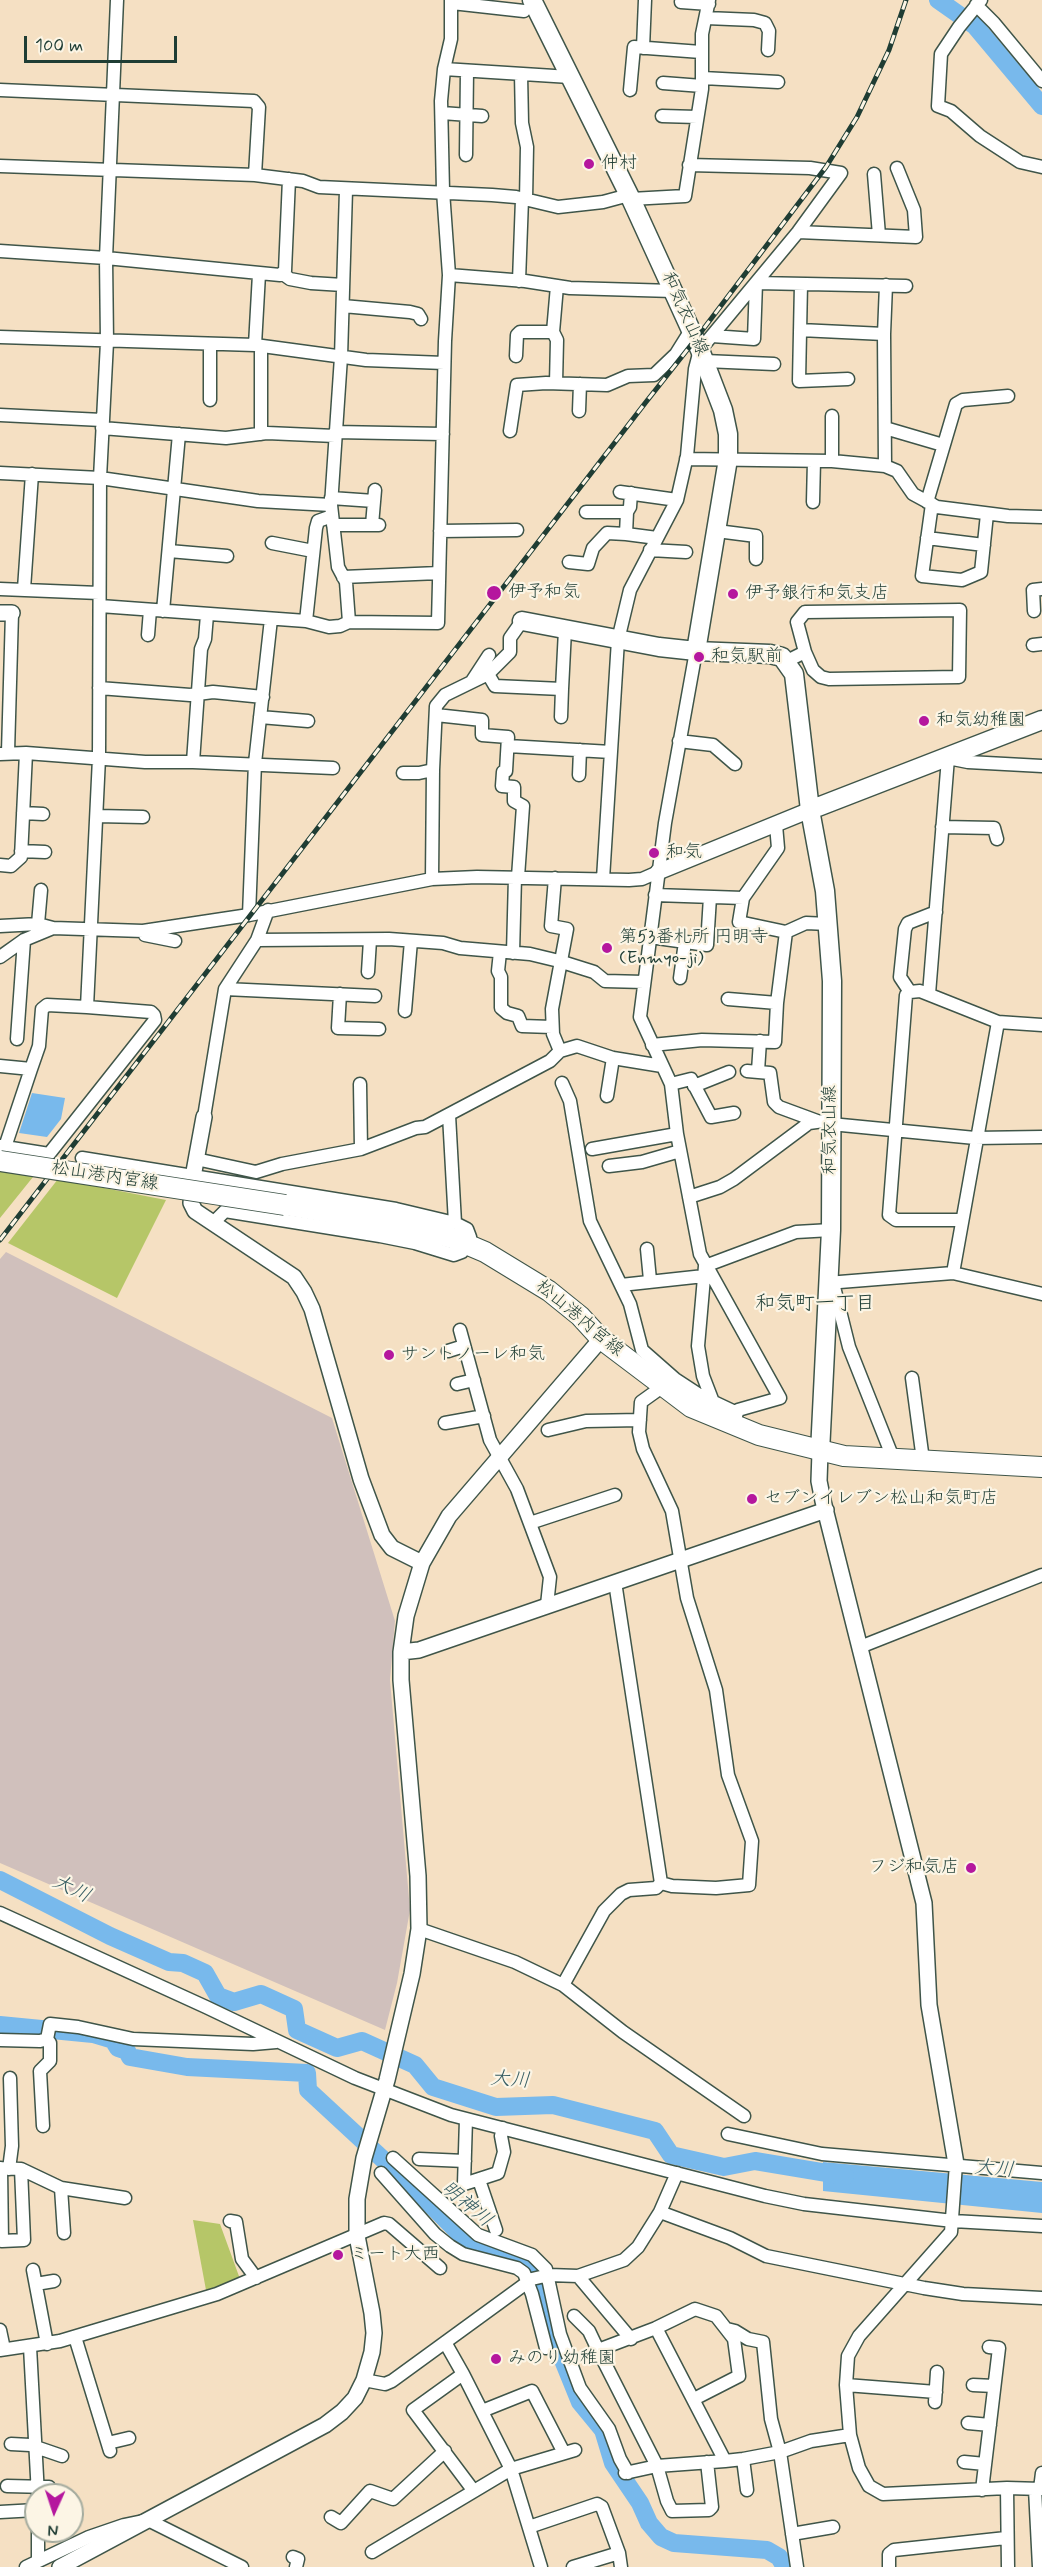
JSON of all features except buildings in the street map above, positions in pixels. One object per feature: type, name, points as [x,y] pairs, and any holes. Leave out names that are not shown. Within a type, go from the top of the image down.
[{"type":"main road","name":"和気衣山線","points":[[528,5],[570,77],[630,197],[691,330],[705,349],[723,410],[728,434],[728,459],[696,651]]},
{"type":"main road","points":[[522,621],[618,640],[696,651],[770,654],[787,661]]},
{"type":"main road","name":"和気衣山線","points":[[787,661],[794,675],[810,810],[825,891],[832,981],[827,1122],[831,1230],[830,1283],[820,1452]]},
{"type":"main road","points":[[810,810],[1042,720]]},
{"type":"main road","name":"松山港内宮線","points":[[1,1154],[403,1225],[467,1244],[506,1263],[549,1291],[580,1316],[601,1339],[691,1407],[735,1419],[759,1435],[820,1452],[844,1456],[1042,1467]]},
{"type":"street","points":[[87,1007],[99,758],[100,478],[107,342],[106,258],[117,0]]},
{"type":"street","points":[[643,48],[645,0]]},
{"type":"street","points":[[0,589],[24,589],[150,610],[306,621],[329,627],[349,622],[438,623],[444,363],[449,275],[443,191],[442,113],[444,69],[450,50],[452,2],[486,5],[492,9],[528,5]]},
{"type":"street","points":[[0,166],[255,175],[346,190],[357,187],[443,191],[568,207],[630,197],[685,196],[702,82],[701,52],[709,2],[681,2]]},
{"type":"street","points":[[1042,81],[977,4],[941,54],[938,106],[951,111],[980,136],[1020,162],[1042,167]]},
{"type":"street","points":[[706,18],[765,23],[769,31],[768,50]]},
{"type":"street","points":[[630,90],[634,47],[701,52]]},
{"type":"street","points":[[444,69],[570,77]]},
{"type":"street","points":[[466,155],[467,71]]},
{"type":"street","points":[[519,280],[527,147],[522,123],[521,74]]},
{"type":"street","points":[[663,83],[778,82]]},
{"type":"street","points":[[0,90],[254,101],[259,107],[255,175]]},
{"type":"street","points":[[442,113],[482,116]]},
{"type":"street","points":[[662,116],[697,117]]},
{"type":"street","points":[[603,879],[618,640],[630,590],[677,500],[686,459],[695,369],[705,349],[798,232],[841,173],[810,168],[689,165]]},
{"type":"street","points":[[798,232],[916,237],[914,210],[897,168]]},
{"type":"street","points":[[874,174],[879,235]]},
{"type":"street","points":[[283,274],[289,179]]},
{"type":"street","points":[[346,190],[341,357],[332,511],[338,567],[346,582],[349,622]]},
{"type":"street","points":[[0,251],[106,258],[259,274],[283,274],[290,279],[311,283],[343,285]]},
{"type":"street","points":[[259,274],[258,346],[261,434]]},
{"type":"street","points":[[449,275],[519,280],[557,286],[673,291]]},
{"type":"street","points":[[756,283],[906,286]]},
{"type":"street","points":[[705,349],[754,339],[756,283]]},
{"type":"street","points":[[801,284],[799,381],[848,379]]},
{"type":"street","points":[[885,466],[886,285]]},
{"type":"street","points":[[556,383],[557,340],[553,332],[557,286]]},
{"type":"street","points":[[343,306],[410,312],[418,314],[421,319]]},
{"type":"street","points":[[510,431],[517,386],[556,383],[607,385],[628,376],[654,375],[676,354],[691,330]]},
{"type":"street","points":[[800,330],[884,334]]},
{"type":"street","points":[[516,356],[517,335],[520,332],[553,332]]},
{"type":"street","points":[[0,338],[258,346],[341,357],[444,363]]},
{"type":"street","points":[[210,345],[210,400]]},
{"type":"street","points":[[705,349],[774,364]]},
{"type":"street","points":[[579,411],[580,384]]},
{"type":"street","points":[[987,514],[981,572],[962,580],[922,576],[930,503],[943,445],[956,404],[963,400],[1008,396]]},
{"type":"street","points":[[0,415],[226,438],[261,434],[443,434]]},
{"type":"street","points":[[832,416],[832,461]]},
{"type":"street","points":[[885,428],[943,445]]},
{"type":"street","points":[[163,611],[179,434]]},
{"type":"street","points":[[686,459],[832,461],[885,466],[897,471],[913,494],[943,508],[987,514],[1042,517]]},
{"type":"street","points":[[813,502],[814,461]]},
{"type":"street","points":[[0,473],[100,478],[175,488],[332,511],[375,525],[374,495],[332,511],[318,521],[306,621]]},
{"type":"street","points":[[24,589],[32,474]]},
{"type":"street","points":[[626,534],[627,512],[630,507],[626,492],[677,500]]},
{"type":"street","points":[[586,512],[627,512]]},
{"type":"street","points":[[440,531],[518,530]]},
{"type":"street","points":[[717,531],[756,536],[756,559]]},
{"type":"street","points":[[569,562],[588,564],[593,548],[607,533],[657,538]]},
{"type":"street","points":[[927,538],[984,545]]},
{"type":"street","points":[[272,543],[313,551]]},
{"type":"street","points":[[650,550],[686,552]]},
{"type":"street","points":[[169,551],[228,556]]},
{"type":"street","points":[[343,577],[439,573]]},
{"type":"street","points":[[1034,611],[1032,590],[1042,590]]},
{"type":"street","points":[[148,635],[150,610]]},
{"type":"street","points":[[960,610],[959,677],[829,679],[821,677],[813,670],[805,652],[797,622],[805,612],[960,610]]},
{"type":"street","points":[[6,614],[4,753],[145,762],[255,763],[333,768]]},
{"type":"street","points":[[193,762],[197,694],[207,615]]},
{"type":"street","points":[[249,915],[255,763],[271,619]]},
{"type":"street","points":[[432,879],[436,706],[445,695],[488,674],[510,652],[510,638],[522,621]]},
{"type":"street","points":[[561,717],[565,630]]},
{"type":"street","points":[[562,1083],[570,1101],[590,1221],[630,1304],[642,1350],[675,1379],[713,1402],[735,1419],[738,1410],[780,1398],[705,1271],[680,1152],[671,1084],[640,1017],[658,872],[696,651]]},
{"type":"street","points":[[787,661],[805,652]]},
{"type":"street","points":[[472,682],[489,655]]},
{"type":"street","points":[[488,674],[495,686],[562,688]]},
{"type":"street","points":[[99,688],[197,694],[213,692],[263,697]]},
{"type":"street","points":[[435,715],[482,720],[482,735],[508,737],[502,786],[514,787],[514,801],[523,806],[517,877],[506,952],[498,971],[501,976],[501,1008],[507,1013],[518,1016],[522,1026],[552,1027]]},
{"type":"street","points":[[261,717],[308,721]]},
{"type":"street","points":[[679,741],[713,745],[735,764]]},
{"type":"street","points":[[508,746],[611,752]]},
{"type":"street","points":[[579,775],[580,750]]},
{"type":"street","points":[[0,865],[11,866],[18,862],[21,851],[26,753]]},
{"type":"street","points":[[929,994],[948,758],[968,762],[1042,766]]},
{"type":"street","points":[[403,773],[418,774],[433,770]]},
{"type":"street","points":[[0,926],[38,924],[54,928],[92,931],[143,931],[249,915],[432,879],[517,877],[642,879],[810,810]]},
{"type":"street","points":[[23,813],[43,814]]},
{"type":"street","points":[[97,816],[143,817]]},
{"type":"street","points":[[776,825],[778,848],[743,898],[739,922],[786,933],[806,923],[828,924]]},
{"type":"street","points":[[942,827],[994,828],[997,839]]},
{"type":"street","points":[[21,851],[45,852]]},
{"type":"street","points":[[555,878],[551,926],[567,929],[559,961],[552,1009],[552,1027],[560,1051]]},
{"type":"street","points":[[38,924],[41,890]]},
{"type":"street","points":[[655,895],[743,898]]},
{"type":"street","points":[[650,937],[706,945],[710,897]]},
{"type":"street","points":[[268,910],[257,940],[225,989],[193,1177],[191,1203],[195,1211],[294,1277],[304,1292],[312,1309],[361,1479],[382,1535],[392,1548],[422,1563]]},
{"type":"street","points":[[909,992],[900,977],[905,929],[908,923],[936,912]]},
{"type":"street","points":[[0,957],[24,940],[54,928]]},
{"type":"street","points":[[143,931],[145,935],[176,941]]},
{"type":"street","points":[[652,1045],[702,1040],[774,1042],[786,933]]},
{"type":"street","points":[[17,1039],[24,940]]},
{"type":"street","points":[[257,940],[370,940],[443,943],[460,948],[506,952],[559,961],[594,972],[605,981],[644,982]]},
{"type":"street","points":[[368,972],[370,940]]},
{"type":"street","points":[[405,1011],[411,941]]},
{"type":"street","points":[[680,978],[685,942]]},
{"type":"street","points":[[225,989],[375,996]]},
{"type":"street","points":[[909,992],[920,991],[929,994],[998,1022],[1042,1024]]},
{"type":"street","points":[[909,992],[904,1000],[889,1215],[896,1220],[961,1220]]},
{"type":"street","points":[[340,994],[338,1028],[379,1029]]},
{"type":"street","points":[[728,999],[777,1003]]},
{"type":"street","points":[[47,1005],[151,1012],[154,1015],[155,1020],[50,1154],[1,1154],[31,1068],[39,1046],[42,1009],[47,1005]]},
{"type":"street","points":[[953,1273],[975,1138],[998,1022]]},
{"type":"street","points":[[759,1041],[753,1071],[770,1073],[774,1102],[779,1107],[827,1122]]},
{"type":"street","points":[[196,1159],[256,1172],[282,1164],[361,1149],[416,1128],[425,1127],[550,1061],[560,1051],[577,1046],[613,1058],[662,1066]]},
{"type":"street","points":[[607,1096],[613,1058]]},
{"type":"street","points":[[0,1066],[31,1068]]},
{"type":"street","points":[[694,1086],[729,1072]]},
{"type":"street","points":[[671,1084],[691,1079],[711,1117],[734,1113]]},
{"type":"street","points":[[360,1084],[361,1149]]},
{"type":"street","points":[[449,1115],[455,1223]]},
{"type":"street","points":[[689,1197],[720,1187],[734,1179],[809,1123],[827,1122],[975,1138],[1042,1137]]},
{"type":"street","points":[[592,1149],[677,1134]]},
{"type":"street","points":[[609,1166],[642,1162],[680,1152]]},
{"type":"street","points":[[82,1158],[396,1209],[455,1223],[467,1229],[470,1237],[462,1252],[454,1255],[415,1243],[380,1236],[225,1211],[214,1222]]},
{"type":"street","points":[[621,1285],[705,1271],[796,1232],[831,1230]]},
{"type":"street","points":[[647,1248],[650,1280]]},
{"type":"street","points":[[705,1271],[699,1354],[703,1376],[713,1402]]},
{"type":"street","points":[[893,1458],[849,1347],[830,1283],[953,1273],[1042,1294]]},
{"type":"street","points":[[460,1330],[490,1440],[517,1489],[550,1577],[547,1605]]},
{"type":"street","points":[[60,2567],[325,2425],[348,2405],[364,2380],[372,2352],[374,2333],[357,2236],[357,2199],[364,2158],[385,2085],[412,1974],[419,1929],[418,1876],[402,1699],[401,1652],[406,1616],[422,1563],[449,1516],[498,1456],[601,1339]]},
{"type":"street","points":[[448,1351],[464,1346]]},
{"type":"street","points":[[912,1378],[923,1460]]},
{"type":"street","points":[[457,1384],[474,1380]]},
{"type":"street","points":[[661,1883],[672,1886],[716,1888],[749,1886],[752,1841],[728,1775],[716,1690],[687,1598],[672,1511],[644,1449],[639,1432],[641,1402],[662,1386]]},
{"type":"street","points":[[446,1423],[484,1416]]},
{"type":"street","points":[[548,1430],[586,1421],[640,1420]]},
{"type":"street","points":[[820,1452],[819,1480],[924,1903],[927,1994],[956,2167],[951,2232],[852,2346],[848,2356],[846,2385],[850,2434],[859,2468],[869,2486],[876,2492],[895,2495],[1007,2488],[1039,2489]]},
{"type":"street","points":[[530,1523],[615,1495]]},
{"type":"street","points":[[401,1652],[419,1650],[826,1510]]},
{"type":"street","points":[[860,1647],[1042,1575]]},
{"type":"street","points":[[615,1582],[661,1883]]},
{"type":"street","points":[[563,1985],[604,1911],[621,1894],[629,1890],[656,1888],[661,1883]]},
{"type":"street","points":[[0,1913],[278,2042],[466,2119],[804,2204],[1042,2226]]},
{"type":"street","points":[[419,1929],[515,1962],[563,1985],[623,2032],[744,2116]]},
{"type":"street","points":[[43,2126],[40,2072],[50,2061],[48,2034],[50,2024],[78,2027],[133,2039],[253,2044],[278,2042]]},
{"type":"street","points":[[0,2040],[40,2041],[48,2034]]},
{"type":"street","points":[[8,2169],[24,2240],[2,2241],[8,2169],[12,2146],[10,2078]]},
{"type":"street","points":[[466,2119],[464,2184],[498,2173],[504,2152],[501,2136],[503,2128]]},
{"type":"street","points":[[729,2134],[822,2154],[1042,2173]]},
{"type":"street","points":[[393,2158],[464,2225],[490,2241],[532,2255],[546,2269],[560,2334],[580,2388],[609,2429],[626,2473],[657,2466],[744,2459],[780,2452],[811,2441],[850,2434]]},
{"type":"street","points":[[419,2159],[465,2161]]},
{"type":"street","points":[[8,2169],[61,2188],[125,2198]]},
{"type":"street","points":[[381,2173],[435,2234],[450,2246],[463,2254],[517,2268],[524,2273],[530,2281],[546,2348]]},
{"type":"street","points":[[364,2380],[385,2384],[392,2382],[530,2281],[547,2275],[578,2276],[624,2260],[638,2247],[660,2212],[677,2173]]},
{"type":"street","points":[[479,2180],[496,2230]]},
{"type":"street","points":[[61,2188],[64,2233]]},
{"type":"street","points":[[660,2212],[730,2238],[766,2256],[963,2294],[1042,2298]]},
{"type":"street","points":[[230,2221],[236,2222],[242,2259],[256,2278]]},
{"type":"street","points":[[0,2330],[2,2350],[47,2344],[75,2337],[217,2294],[384,2223],[389,2224],[439,2262]]},
{"type":"street","points":[[33,2270],[47,2344]]},
{"type":"street","points":[[578,2276],[631,2338]]},
{"type":"street","points":[[36,2284],[54,2281]]},
{"type":"street","points":[[598,2350],[656,2328],[695,2309],[716,2316],[734,2339],[739,2376],[694,2400]]},
{"type":"street","points":[[574,2316],[590,2331],[657,2466],[672,2511],[710,2510],[712,2507],[707,2462]]},
{"type":"street","points":[[656,2328],[724,2461]]},
{"type":"street","points":[[727,2329],[748,2339],[762,2342],[771,2419],[780,2452],[797,2567]]},
{"type":"street","points":[[75,2337],[109,2447],[129,2438]]},
{"type":"street","points":[[446,2344],[511,2469],[541,2567]]},
{"type":"street","points":[[30,2347],[41,2483]]},
{"type":"street","points":[[982,2490],[999,2348],[989,2347]]},
{"type":"street","points":[[846,2385],[936,2397],[937,2372]]},
{"type":"street","points":[[463,2374],[413,2410],[474,2490]]},
{"type":"street","points":[[973,2385],[994,2386]]},
{"type":"street","points":[[372,2552],[511,2469],[570,2451],[532,2391],[482,2412]]},
{"type":"street","points":[[968,2423],[990,2425]]},
{"type":"street","points":[[11,2444],[30,2445],[62,2456]]},
{"type":"street","points":[[331,2517],[341,2523],[370,2491],[393,2499],[445,2451]]},
{"type":"street","points":[[744,2459],[747,2490]]},
{"type":"street","points":[[964,2462],[985,2464]]},
{"type":"street","points":[[1039,2567],[1039,2489],[1042,2473]]},
{"type":"street","points":[[7,2486],[24,2487]]},
{"type":"street","points":[[1007,2488],[1008,2567]]},
{"type":"street","points":[[529,2527],[597,2498],[619,2553],[621,2567]]},
{"type":"street","points":[[0,2512],[24,2511]]},
{"type":"street","points":[[32,2564],[89,2537],[124,2525],[148,2520],[242,2567]]},
{"type":"street","points":[[792,2534],[833,2527]]},
{"type":"street","points":[[889,2567],[889,2554],[894,2550],[1006,2538]]},
{"type":"street","points":[[32,2564],[36,2543]]},
{"type":"street","points":[[573,2567],[619,2553]]},
{"type":"shaded area","points":[[6,1252],[332,1418],[395,1621],[390,1680],[410,1910],[397,1983],[385,2030],[0,1863],[0,1259]]},
{"type":"green space","points":[[0,1169],[33,1177],[0,1218]]},
{"type":"green space","points":[[58,1179],[166,1200],[117,1298],[8,1243]]},
{"type":"green space","points":[[193,2220],[220,2224],[240,2279],[206,2290]]},
{"type":"water","points":[[32,1093],[65,1098],[61,1119],[47,1137],[19,1133]]},
{"type":"water","points":[[823,2162],[1042,2182],[1042,2213],[823,2191]]},
{"type":"waterway","points":[[938,0],[975,26],[1042,106]]},
{"type":"waterway","name":"大川","points":[[0,1880],[110,1936],[169,1962],[183,1963],[205,1973],[218,1996],[234,2002],[261,1994],[294,2009],[297,2030],[337,2048],[362,2041],[415,2065],[433,2087],[496,2107],[553,2105],[655,2131],[671,2155],[724,2167],[755,2161],[845,2176]]},
{"type":"waterway","name":"明神川","points":[[0,2025],[93,2034],[113,2040],[118,2048],[127,2051],[130,2057],[187,2067],[307,2073],[308,2090],[461,2235],[480,2247],[528,2264],[535,2271],[543,2291],[554,2338],[580,2402],[603,2430],[613,2463],[640,2503],[649,2523],[661,2537],[674,2543],[767,2550],[779,2557],[785,2567]]},
{"type":"railway","points":[[0,1240],[826,167],[857,117],[889,50],[906,0]]},
{"type":"place","name":"仲村","points":[[589,164]]},
{"type":"place","name":"伊予和気","points":[[494,593]]},
{"type":"place","name":"伊予銀行和気支店","points":[[733,594]]},
{"type":"place","name":"和気駅前","points":[[699,657]]},
{"type":"place","name":"和気幼稚園","points":[[924,721]]},
{"type":"place","name":"和気","points":[[654,853]]},
{"type":"place","name":"第53番札所 円明寺 (Enmyo-ji)","points":[[607,948]]},
{"type":"place","name":"サントノーレ和気","points":[[389,1355]]},
{"type":"place","name":"セブンイレブン松山和気町店","points":[[752,1499]]},
{"type":"place","name":"フジ和気店","points":[[971,1868]]},
{"type":"place","name":"ミート大西","points":[[338,2255]]},
{"type":"place","name":"みのり幼稚園","points":[[496,2359]]},
{"type":"district","name":"和気町一丁目","points":[[815,1305]]}]
